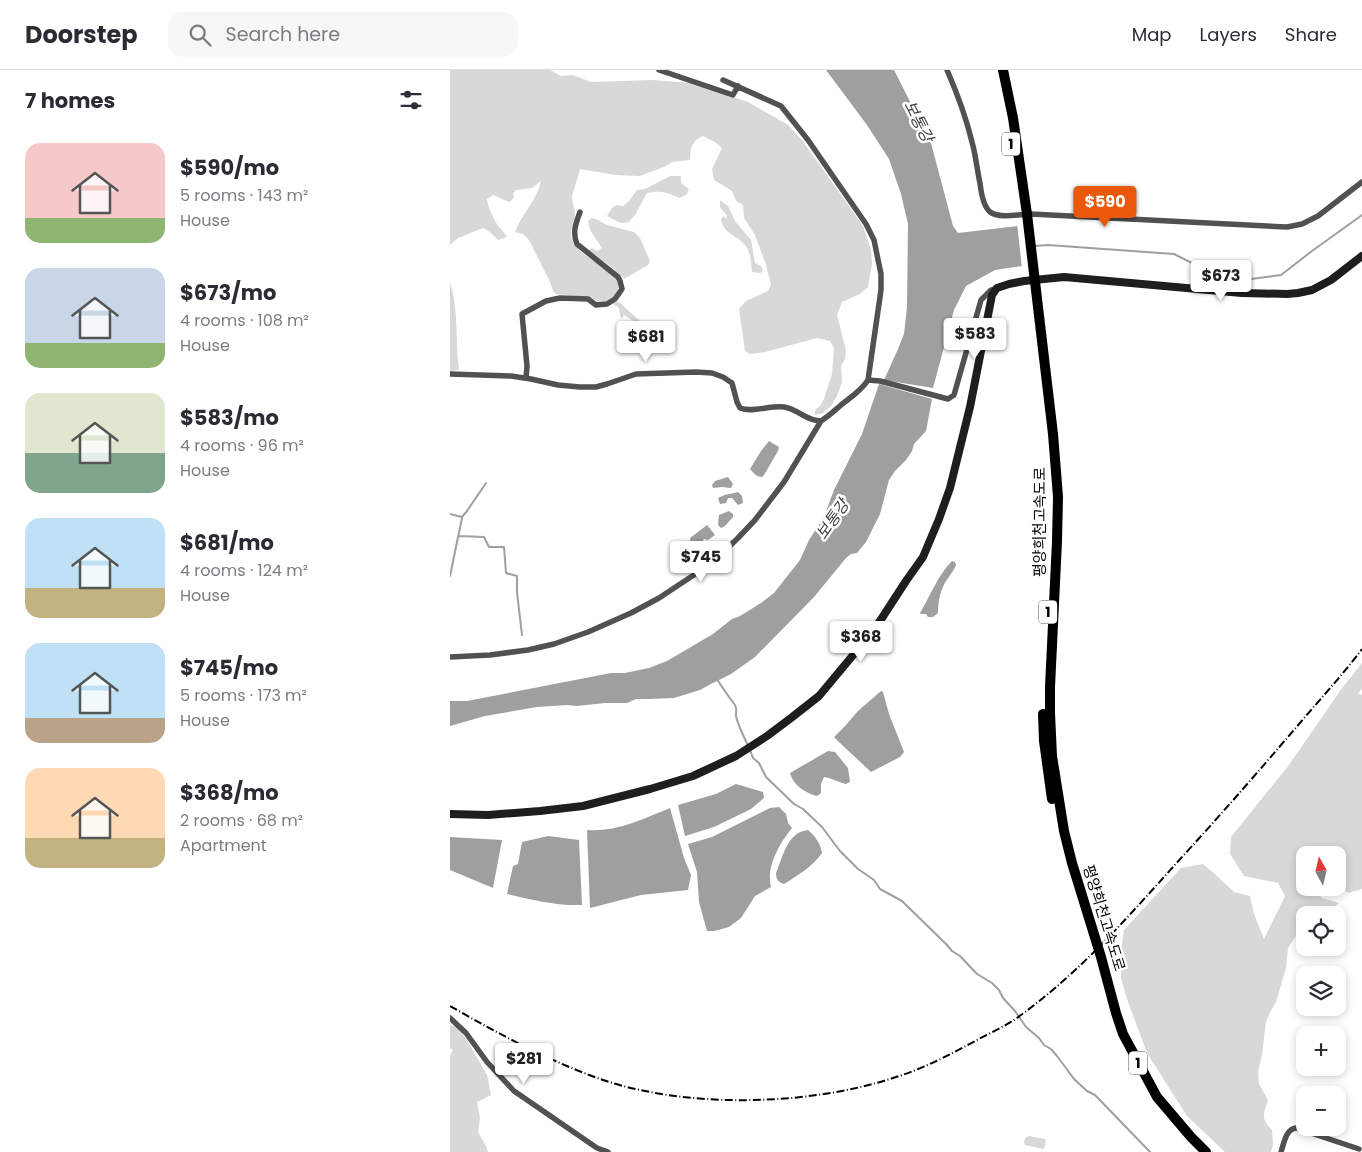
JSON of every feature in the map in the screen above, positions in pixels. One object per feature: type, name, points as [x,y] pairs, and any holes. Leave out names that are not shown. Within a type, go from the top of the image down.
[{"type":"highway","name":"평양희천고속도로","points":[[997,70],[1001,83],[1024,216]]},
{"type":"highway","name":"평양희천고속도로","points":[[1003,70],[1013,118],[1031,277],[1053,434],[1058,497],[1050,713],[1052,756],[1064,831],[1093,942],[1123,1034],[1157,1097],[1206,1152]]},
{"type":"highway","name":"평양희천고속도로","points":[[1099,960],[1108,1006],[1119,1040],[1157,1107],[1197,1152]]},
{"type":"main road","points":[[450,814],[488,815],[583,806],[693,776],[736,756],[767,736],[818,696],[874,628],[923,557],[950,488],[970,407],[992,295],[997,288],[1031,277],[1064,277],[1242,293],[1287,294],[1312,290],[1331,280],[1362,256]]},
{"type":"street","points":[[659,70],[733,96],[738,86]]},
{"type":"street","points":[[947,70],[972,142],[982,197],[991,213],[1287,227],[1302,224],[1318,216],[1362,182]]},
{"type":"street","points":[[450,374],[526,378],[558,385],[596,387],[636,374],[712,373],[732,383],[740,408],[745,410],[785,408],[795,410],[814,421],[821,421],[830,416],[859,391],[868,380],[881,290],[881,274],[874,240],[866,224],[808,140],[780,106],[723,80]]},
{"type":"street","points":[[526,378],[527,366],[522,314],[546,301],[560,298],[588,299],[596,305],[607,304],[615,299],[622,289],[618,277],[577,244],[574,238],[574,231],[580,212]]},
{"type":"street","points":[[868,380],[880,381],[940,398],[948,399],[954,395],[982,300],[991,290],[997,288]]},
{"type":"street","points":[[450,657],[490,655],[554,644],[588,632],[659,598],[712,563],[738,538],[784,482],[821,421]]},
{"type":"street","points":[[450,1018],[466,1033],[487,1062],[514,1091],[597,1148],[608,1152]]},
{"type":"street","points":[[1281,1152],[1285,1139],[1292,1128],[1306,1130],[1359,1150],[1362,1141]]},
{"type":"shaded area","points":[[450,70],[550,70],[561,76],[573,75],[591,82],[652,80],[691,83],[748,102],[788,125],[802,140],[863,226],[871,250],[872,264],[868,287],[860,294],[842,302],[837,315],[846,350],[845,359],[841,366],[842,382],[831,406],[823,413],[815,415],[815,410],[824,399],[832,374],[834,348],[830,341],[817,338],[765,352],[750,354],[745,351],[739,309],[746,301],[768,291],[771,285],[755,235],[744,218],[743,205],[736,201],[732,191],[714,180],[712,169],[722,148],[703,136],[692,145],[690,160],[672,162],[640,176],[615,175],[580,169],[572,198],[575,213],[571,230],[572,238],[581,252],[614,276],[618,285],[617,294],[606,302],[596,301],[592,298],[556,294],[529,240],[523,234],[515,232],[536,195],[541,181],[532,188],[516,190],[513,194],[514,198],[509,202],[493,195],[487,199],[495,221],[507,237],[498,240],[483,228],[458,238],[450,245]]},
{"type":"shaded area","points":[[670,176],[681,176],[681,183],[689,189],[687,194],[680,198],[668,193],[647,193],[629,222],[621,223],[607,216],[616,205],[623,206],[629,201],[637,190],[645,189]]},
{"type":"shaded area","points":[[720,200],[728,206],[735,221],[751,240],[755,263],[762,267],[763,271],[760,273],[752,272],[747,248],[724,228],[721,219],[724,216],[726,219],[727,216],[720,207]]},
{"type":"shaded area","points":[[592,218],[607,225],[634,232],[640,238],[650,261],[648,265],[624,279],[613,268],[588,250],[592,248],[597,251],[602,248],[590,230],[588,221]]},
{"type":"shaded area","points":[[450,282],[455,303],[459,370],[450,371]]},
{"type":"shaded area","points":[[619,302],[640,321],[652,323],[652,341],[649,341],[647,334],[640,331],[631,320],[624,315],[622,319],[619,308],[613,304]]},
{"type":"shaded area","points":[[1362,663],[1362,689],[1358,693],[1362,695],[1362,889],[1348,893],[1346,891],[1346,846],[1296,846],[1296,896],[1320,896],[1339,903],[1335,906],[1296,906],[1296,936],[1288,948],[1286,968],[1276,1002],[1266,1022],[1258,1072],[1259,1084],[1268,1100],[1264,1116],[1266,1123],[1272,1130],[1273,1144],[1271,1152],[1225,1152],[1187,1116],[1147,1053],[1121,978],[1124,930],[1181,868],[1203,864],[1234,892],[1250,896],[1254,914],[1264,939],[1285,896],[1278,883],[1244,876],[1230,854],[1231,837],[1289,765],[1340,691]]},
{"type":"shaded area","points":[[450,1025],[457,1027],[467,1040],[487,1075],[491,1095],[477,1102],[480,1118],[478,1132],[488,1152],[450,1152],[450,1056],[453,1050],[450,1048]]},
{"type":"shaded area","points":[[1029,1136],[1045,1139],[1046,1144],[1044,1148],[1025,1145],[1025,1138]]},
{"type":"water","name":"보통강","points":[[826,70],[894,70],[931,143],[953,226],[958,233],[1018,226],[1022,266],[995,270],[966,286],[954,310],[933,388],[884,380],[904,334],[907,307],[908,224],[901,194],[889,159],[867,125]]},
{"type":"water","name":"보통강","points":[[879,384],[932,399],[926,431],[914,444],[906,460],[889,480],[880,514],[866,542],[857,553],[851,554],[846,558],[814,597],[755,657],[731,674],[700,690],[674,698],[636,699],[627,703],[537,707],[485,716],[450,726],[450,701],[467,701],[611,673],[625,673],[649,668],[667,661],[713,634],[732,619],[761,603],[774,593],[800,560],[809,540],[824,517],[834,490],[862,434]]},
{"type":"water","points":[[769,441],[779,447],[778,451],[764,475],[760,477],[750,469]]},
{"type":"water","points":[[728,477],[733,484],[731,488],[713,488],[712,485],[715,481]]},
{"type":"water","points":[[738,492],[742,496],[743,503],[738,505],[732,498],[728,498],[726,503],[720,504],[718,498]]},
{"type":"water","points":[[729,511],[733,514],[733,517],[721,528],[718,525],[719,515]]},
{"type":"water","points":[[707,525],[715,535],[708,540],[704,539],[698,547],[694,548],[690,538]]},
{"type":"water","points":[[952,561],[956,565],[944,584],[939,600],[938,613],[933,617],[921,614],[938,579]]},
{"type":"water","points":[[881,691],[883,692],[889,714],[904,752],[900,757],[871,772],[834,737],[858,711]]},
{"type":"water","points":[[828,751],[835,752],[848,768],[850,782],[846,784],[824,777],[821,784],[821,793],[817,796],[808,793],[800,788],[790,773]]},
{"type":"water","points":[[736,784],[763,792],[764,798],[751,809],[714,827],[685,836],[678,805],[716,794]]},
{"type":"water","points":[[779,807],[786,814],[788,823],[792,828],[783,841],[772,864],[770,872],[771,887],[755,896],[741,918],[729,927],[707,931],[699,902],[697,872],[688,844],[712,837],[770,808]]},
{"type":"water","points":[[670,808],[684,858],[691,875],[688,890],[641,895],[590,908],[587,830],[619,827]]},
{"type":"water","points":[[808,830],[817,840],[822,853],[814,862],[784,884],[778,880],[776,873],[787,846],[795,835]]},
{"type":"water","points":[[548,836],[579,840],[582,905],[554,904],[507,894],[513,866],[518,864],[522,842]]},
{"type":"water","points":[[450,837],[502,840],[493,888],[450,870]]},
{"type":"pier","points":[[1017,223],[1021,225],[1025,266],[1022,268]]},
{"type":"waterway","points":[[1034,246],[1048,245],[1174,254],[1208,271],[1251,279],[1281,275],[1362,215]]},
{"type":"waterway","points":[[462,517],[486,483]]},
{"type":"waterway","points":[[450,514],[462,517],[450,576]]},
{"type":"waterway","points":[[459,536],[484,537],[489,547],[504,547],[506,573],[517,576],[522,635]]},
{"type":"waterway","points":[[717,679],[736,706],[737,720],[748,746]]},
{"type":"waterway","points":[[750,750],[766,777],[822,827],[840,851],[858,869],[874,880],[880,889],[902,901],[977,974],[992,983],[1026,1027],[1044,1045],[1051,1049],[1074,1079],[1087,1091],[1095,1095],[1150,1152]]},
{"type":"railway","points":[[450,1006],[524,1046],[580,1072],[634,1089],[671,1095],[709,1099],[748,1100],[826,1094],[862,1087],[917,1069],[1016,1019],[1044,998],[1086,960],[1126,919],[1230,804],[1362,649]]}]
